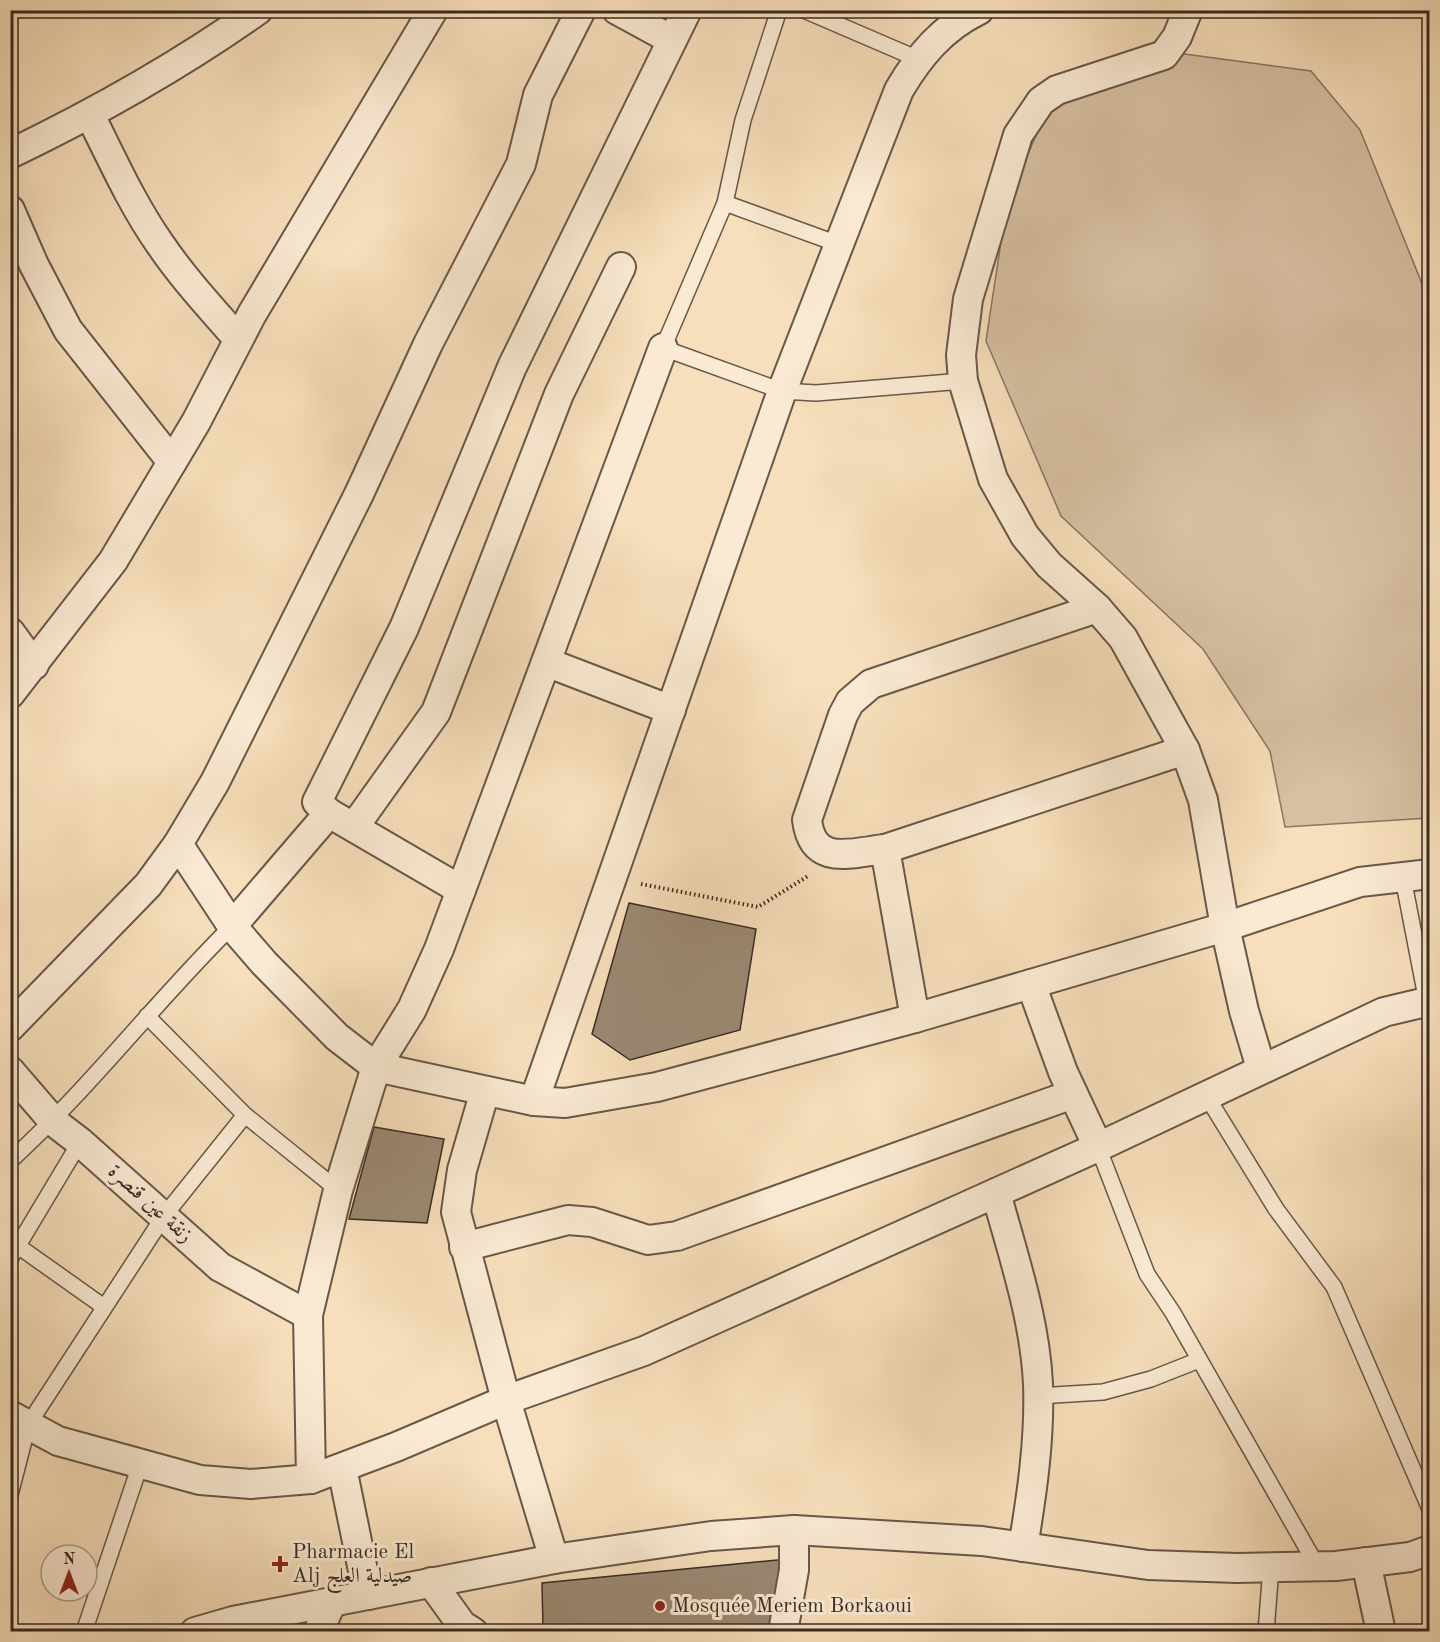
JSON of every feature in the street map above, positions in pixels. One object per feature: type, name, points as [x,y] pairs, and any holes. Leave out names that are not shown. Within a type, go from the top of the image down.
[{"type":"street","points":[[10,154],[90,115],[161,75],[258,10]]},
{"type":"street","points":[[10,694],[113,561],[172,462],[238,339],[432,10]]},
{"type":"street","points":[[10,1028],[148,885],[178,844],[215,783],[266,684],[428,344],[521,164],[538,95],[581,10]]},
{"type":"street","points":[[617,10],[672,40]]},
{"type":"street","points":[[461,890],[329,813],[317,802],[404,628],[512,367],[562,271],[687,10]]},
{"type":"street","points":[[534,1101],[782,391],[899,90],[918,59],[940,35],[979,10]]},
{"type":"street","points":[[1188,10],[1177,37],[1164,55],[1057,90],[1041,101],[1018,135],[968,299],[961,355],[963,381],[993,479],[1025,536],[1049,565],[1097,608],[1123,638],[1140,663],[1185,750],[1203,800],[1225,927],[1244,1011],[1262,1068]]},
{"type":"street","points":[[90,115],[128,191],[159,243],[179,271],[238,339]]},
{"type":"street","points":[[10,210],[34,265],[68,330],[172,462]]},
{"type":"street","points":[[354,827],[436,712],[559,394],[621,267]]},
{"type":"street","points":[[311,1479],[308,1315],[338,1190],[376,1067],[412,1009],[461,890],[663,348]]},
{"type":"street","points":[[1097,608],[871,684],[858,693],[843,715],[807,820],[813,841],[819,849],[842,854],[885,849],[1185,750]]},
{"type":"street","points":[[10,632],[34,665]]},
{"type":"street","points":[[546,662],[671,710]]},
{"type":"street","points":[[232,926],[329,813]]},
{"type":"street","points":[[178,844],[232,926],[264,963],[337,1036],[376,1067],[534,1101],[564,1103],[657,1087],[1031,984],[1225,927],[1360,882],[1416,875]]},
{"type":"street","points":[[885,849],[915,1017]]},
{"type":"street","points":[[1031,984],[1073,1094],[1098,1147]]},
{"type":"street","points":[[19,1420],[58,1440],[200,1480],[251,1484],[311,1479],[506,1400],[644,1351],[1098,1147],[1384,1012],[1428,1002]]},
{"type":"street","name":"زنقة عين قنصرة","points":[[10,1071],[54,1122],[80,1142],[220,1267],[308,1315]]},
{"type":"street","points":[[485,1091],[462,1170],[456,1212],[506,1400],[554,1559]]},
{"type":"street","points":[[464,1247],[568,1220],[592,1222],[648,1240],[677,1236],[1073,1094]]},
{"type":"street","points":[[996,1193],[1021,1285],[1033,1346],[1038,1396],[1030,1503],[1023,1547]]},
{"type":"street","points":[[342,1468],[368,1595]]},
{"type":"street","points":[[783,1632],[794,1570],[794,1530]]},
{"type":"street","points":[[195,1632],[233,1621],[554,1559],[711,1536],[794,1530],[982,1541],[1148,1565],[1317,1566],[1410,1557],[1430,1550]]},
{"type":"street","points":[[1366,1562],[1382,1632]]},
{"type":"street","points":[[431,1582],[462,1625],[473,1632]]},
{"type":"street","points":[[318,1632],[332,1602]]},
{"type":"lane","points":[[779,10],[744,120],[725,203],[663,348],[782,391],[816,393],[963,381]]},
{"type":"lane","points":[[804,10],[918,59]]},
{"type":"lane","points":[[725,203],[838,244]]},
{"type":"lane","points":[[1416,875],[1428,1002]]},
{"type":"lane","points":[[10,1161],[54,1122],[147,1016],[232,926]]},
{"type":"lane","points":[[147,1016],[245,1115],[338,1190]]},
{"type":"lane","points":[[1206,1095],[1276,1209],[1334,1287],[1430,1509]]},
{"type":"lane","points":[[10,1495],[19,1420],[104,1307],[164,1216],[245,1115]]},
{"type":"lane","points":[[80,1142],[14,1252],[104,1307]]},
{"type":"lane","points":[[1098,1147],[1147,1274],[1200,1360],[1317,1566]]},
{"type":"lane","points":[[1038,1396],[1103,1392],[1151,1379],[1200,1360]]},
{"type":"lane","points":[[84,1632],[141,1462]]},
{"type":"lane","points":[[1266,1632],[1271,1567]]},
{"type":"path","points":[[611,879],[758,907],[842,854]]},
{"type":"shaded area","points":[[1162,51],[1311,71],[1360,130],[1429,301],[1429,818],[1285,827],[1270,751],[1203,649],[1061,516],[986,341],[1007,202],[1058,85]]},
{"type":"building","points":[[629,903],[756,929],[740,1030],[630,1060],[592,1034]]},
{"type":"building","points":[[374,1127],[444,1139],[427,1223],[349,1219]]},
{"type":"building","name":"Mosquée Meriem Borkaoui","points":[[787,1559],[772,1632],[550,1632],[543,1629],[542,1583]]},
{"type":"place","name":"Pharmacie El Alj صيدلية العلج","points":[[280,1564]]},
{"type":"place","name":"Mosquée Meriem Borkaoui","points":[[660,1606]]}]
